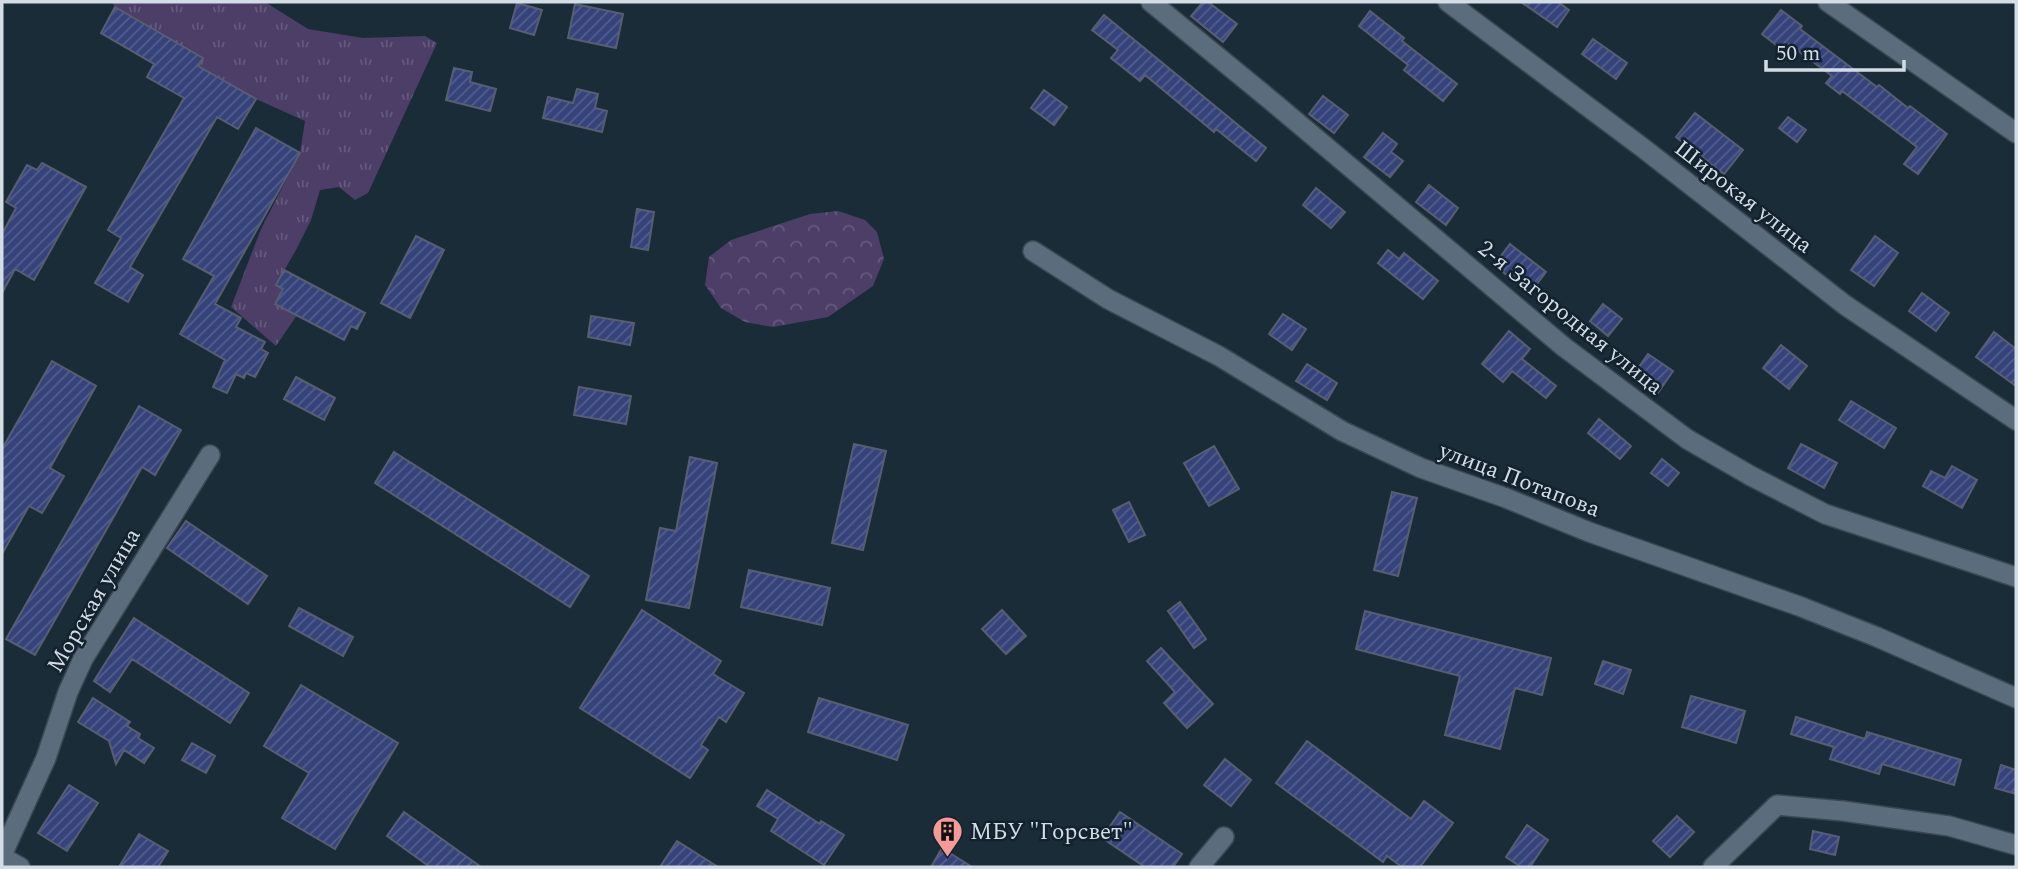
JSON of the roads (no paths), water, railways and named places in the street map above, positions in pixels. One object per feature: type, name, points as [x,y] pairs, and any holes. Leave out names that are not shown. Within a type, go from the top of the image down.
[{"type":"street","name":"2-я Загородная улица","points":[[1151,2],[1564,347],[1687,439],[1825,514],[2016,577]]},
{"type":"street","name":"Широкая улица","points":[[1448,2],[1845,304],[2016,420]]},
{"type":"street","points":[[1828,2],[2016,133]]},
{"type":"street","name":"улица Потапова","points":[[1033,251],[1108,299],[1219,356],[1342,430],[1421,468],[1506,498],[1589,532],[1799,606],[2016,698]]},
{"type":"street","name":"Морская улица","points":[[2,856],[46,758],[68,692],[83,659],[210,455]]},
{"type":"street","points":[[1713,867],[1777,805],[1949,826],[2016,845]]},
{"type":"street","points":[[1199,867],[1224,837]]},
{"type":"street","points":[[2,856],[20,867]]},
{"type":"place","name":"МБУ \"Горсвет\"","points":[[947,858]]}]
